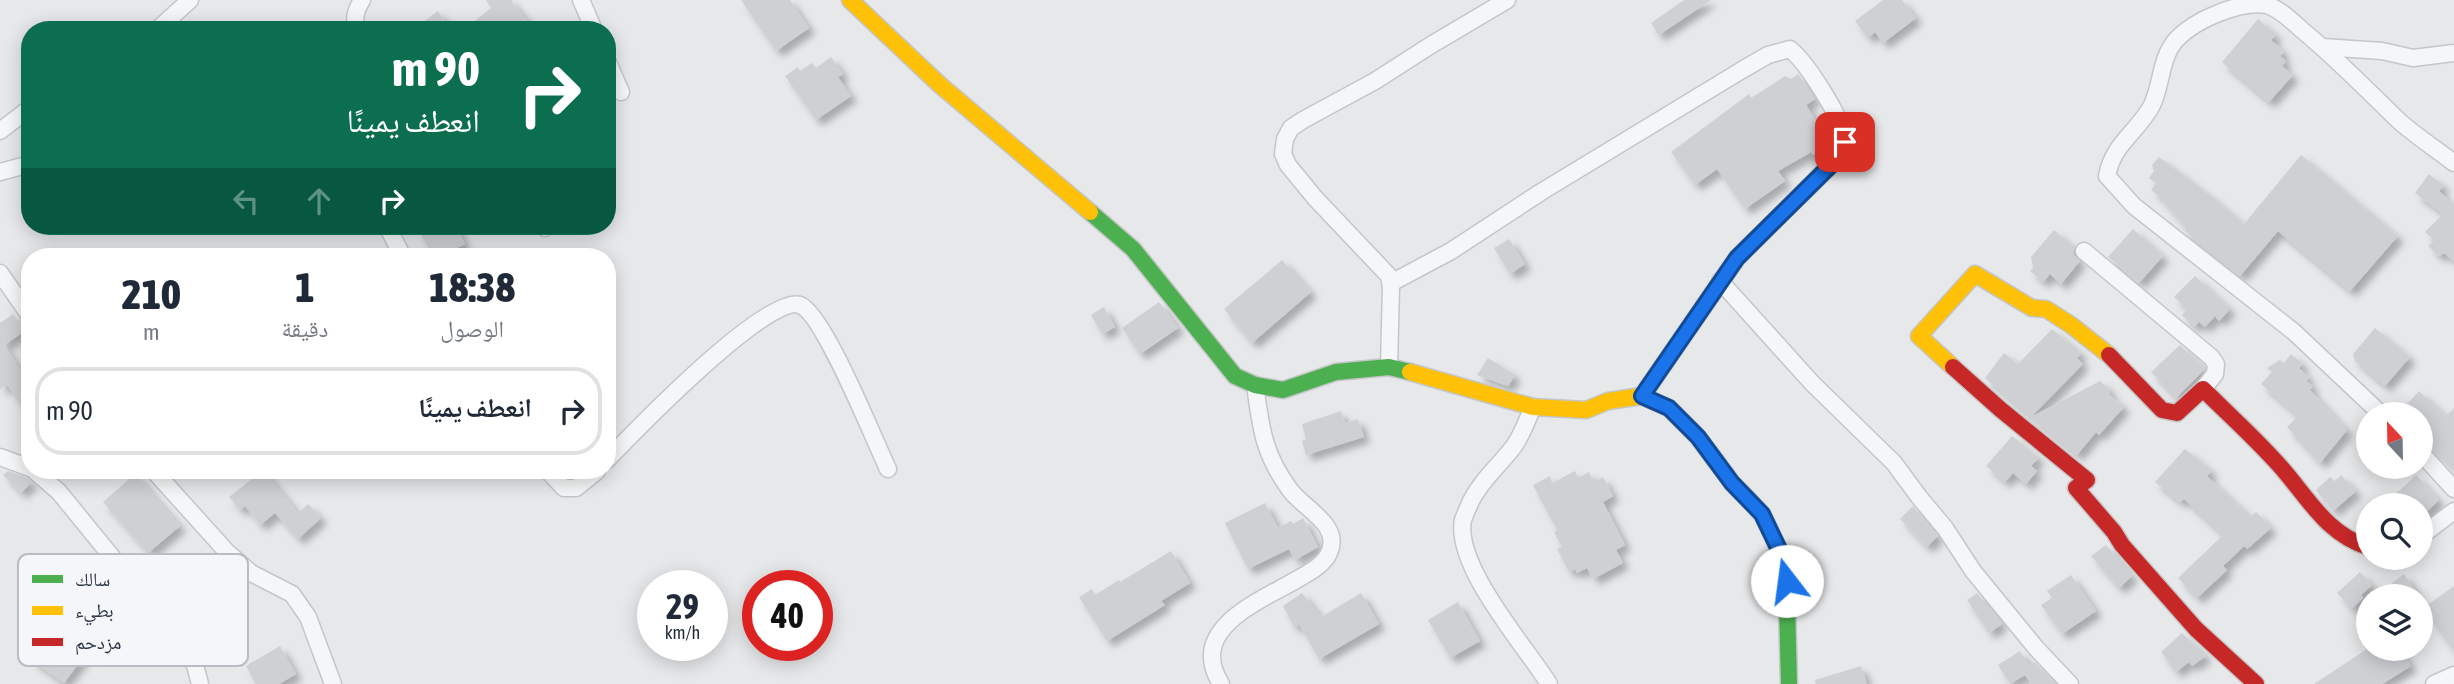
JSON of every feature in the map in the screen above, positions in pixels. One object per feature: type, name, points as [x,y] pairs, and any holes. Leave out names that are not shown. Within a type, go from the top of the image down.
[{"type":"street","points":[[167,21],[190,0]]},
{"type":"street","points":[[354,21],[356,9],[362,0]]},
{"type":"street","points":[[581,0],[590,21]]},
{"type":"street","points":[[850,0],[940,85],[1133,249],[1235,376],[1255,385],[1283,390],[1336,372],[1389,367],[1533,407],[1586,410],[1608,401],[1642,396],[1669,408],[1698,437],[1732,483],[1762,514],[1786,564],[1789,684]]},
{"type":"street","points":[[1389,367],[1391,283],[1381,267],[1315,198],[1288,165],[1283,154],[1284,139],[1291,128],[1303,120],[1375,81],[1507,0]]},
{"type":"street","points":[[2368,402],[2294,332],[2133,206],[2107,176],[2109,164],[2122,140],[2152,104],[2166,58],[2175,41],[2200,22],[2244,3],[2268,5],[2286,16],[2323,47],[2400,121],[2454,163]]},
{"type":"street","points":[[2323,47],[2382,51],[2413,58],[2454,53]]},
{"type":"street","points":[[1391,283],[1451,251],[1541,192],[1742,70],[1768,55],[1790,49],[1810,71],[1833,113],[1842,132],[1844,149],[1840,156],[1759,234],[1720,281],[1642,396]]},
{"type":"street","points":[[616,81],[621,92]]},
{"type":"street","points":[[0,131],[21,115]]},
{"type":"street","points":[[0,172],[21,166]]},
{"type":"street","points":[[2084,251],[2216,364],[2215,374],[2186,407],[2176,413],[2162,410],[2116,362],[2071,325],[2046,309],[2032,308],[1975,274],[1919,336],[2000,409],[2087,480],[2076,488],[2115,532],[2122,545],[2196,629],[2256,684]]},
{"type":"street","points":[[0,273],[21,303]]},
{"type":"street","points":[[1720,281],[1812,383],[1894,463],[1945,528],[1973,571],[2036,648],[2070,684]]},
{"type":"street","points":[[616,451],[688,380],[727,346],[763,317],[791,303],[807,310],[824,333],[888,469]]},
{"type":"street","points":[[1221,684],[1213,672],[1210,653],[1223,626],[1235,616],[1313,570],[1328,557],[1333,542],[1328,528],[1291,492],[1263,441],[1255,385]]},
{"type":"street","points":[[2203,389],[2279,465],[2322,517],[2356,545]]},
{"type":"street","points":[[1533,407],[1516,444],[1485,479],[1472,499],[1463,522],[1465,544],[1472,564],[1494,607],[1549,684]]},
{"type":"street","points":[[0,457],[21,465]]},
{"type":"street","points":[[2433,466],[2454,489]]},
{"type":"street","points":[[44,479],[59,492],[110,554]]},
{"type":"street","points":[[161,479],[229,554]]},
{"type":"street","points":[[556,479],[564,488],[576,488],[587,479]]},
{"type":"street","points":[[2433,527],[2454,511]]},
{"type":"street","points":[[248,570],[292,594],[308,617],[333,684]]},
{"type":"street","points":[[195,666],[200,684]]},
{"type":"street","points":[[2434,684],[2454,675]]},
{"type":"building","points":[[486,0],[511,0],[527,21],[474,21],[491,8]]},
{"type":"building","points":[[741,0],[790,0],[809,28],[776,51]]},
{"type":"building","points":[[1684,0],[1711,0],[1659,35],[1651,23]]},
{"type":"building","points":[[1883,0],[1902,0],[1916,18],[1883,43],[1875,32],[1868,38],[1855,21]]},
{"type":"building","points":[[438,11],[445,21],[424,21]]},
{"type":"building","points":[[2258,19],[2276,35],[2271,40],[2284,52],[2280,56],[2286,61],[2282,66],[2293,75],[2269,102],[2222,62]]},
{"type":"building","points":[[831,57],[843,74],[838,77],[851,96],[816,120],[785,76],[798,67],[800,71],[812,63],[816,68]]},
{"type":"building","points":[[1798,74],[1815,99],[1806,105],[1819,126],[1814,129],[1825,147],[1778,171],[1785,181],[1745,209],[1717,169],[1695,185],[1671,152],[1749,94],[1751,98],[1785,76],[1791,79]]},
{"type":"building","points":[[2301,155],[2398,236],[2350,291],[2278,231],[2240,276],[2184,230],[2186,228],[2151,190],[2156,183],[2149,178],[2154,171],[2152,165],[2159,157],[2244,224]]},
{"type":"building","points":[[2429,174],[2444,186],[2439,191],[2454,203],[2454,262],[2444,253],[2439,256],[2428,246],[2434,240],[2425,232],[2443,214],[2415,193]]},
{"type":"building","points":[[2133,229],[2163,256],[2139,283],[2108,257]]},
{"type":"building","points":[[2054,230],[2074,247],[2074,255],[2080,261],[2061,284],[2050,274],[2043,282],[2030,271],[2033,268],[2031,257]]},
{"type":"building","points":[[422,235],[460,235],[465,244],[457,248],[428,248]]},
{"type":"building","points":[[1509,239],[1525,264],[1510,274],[1494,248]]},
{"type":"building","points":[[1282,260],[1311,292],[1252,343],[1224,309]]},
{"type":"building","points":[[2195,276],[2230,309],[2219,321],[2215,316],[2205,327],[2199,322],[2194,327],[2182,315],[2187,309],[2174,297]]},
{"type":"building","points":[[1159,302],[1178,328],[1140,354],[1122,328]]},
{"type":"building","points":[[1104,307],[1115,327],[1102,334],[1091,315]]},
{"type":"building","points":[[13,314],[21,325],[21,334],[4,345],[21,371],[21,405],[7,384],[0,390],[0,323]]},
{"type":"building","points":[[2375,328],[2410,357],[2385,386],[2355,361],[2353,354]]},
{"type":"building","points":[[2052,329],[2081,353],[2077,358],[2083,364],[2031,417],[1985,378],[2004,353],[2018,364]]},
{"type":"building","points":[[2180,345],[2205,369],[2176,398],[2151,372]]},
{"type":"building","points":[[2291,354],[2303,364],[2299,368],[2309,377],[2306,381],[2313,386],[2310,390],[2347,430],[2320,463],[2287,427],[2298,416],[2261,384],[2272,372],[2267,368],[2280,360],[2284,363]]},
{"type":"building","points":[[1488,358],[1515,375],[1508,386],[1477,375]]},
{"type":"building","points":[[2100,381],[2110,390],[2109,394],[2124,407],[2099,435],[2096,432],[2077,455],[2031,417]]},
{"type":"building","points":[[2419,391],[2431,402],[2409,402]]},
{"type":"building","points":[[2433,404],[2446,416],[2454,408],[2454,469],[2433,449]]},
{"type":"building","points":[[1341,411],[1345,423],[1358,419],[1364,437],[1306,455],[1302,441],[1306,439],[1302,424]]},
{"type":"building","points":[[2012,436],[2039,458],[2031,466],[2037,471],[2026,484],[2013,473],[2005,482],[1986,466]]},
{"type":"building","points":[[2185,449],[2212,471],[2207,476],[2250,517],[2256,512],[2271,528],[2247,549],[2244,546],[2223,566],[2227,570],[2197,598],[2178,578],[2223,535],[2184,499],[2180,502],[2155,482]]},
{"type":"building","points":[[8,471],[32,482],[21,493],[3,475]]},
{"type":"building","points":[[1575,471],[1578,478],[1589,472],[1594,482],[1603,477],[1613,496],[1603,502],[1625,545],[1616,550],[1623,563],[1593,579],[1587,568],[1577,573],[1575,569],[1569,572],[1557,549],[1562,547],[1554,532],[1557,530],[1533,485],[1550,476],[1552,483]]},
{"type":"building","points":[[2341,475],[2356,491],[2333,511],[2316,490],[2330,477],[2335,481]]},
{"type":"building","points":[[129,479],[139,479],[180,526],[148,553],[103,502]]},
{"type":"building","points":[[252,479],[270,479],[298,513],[308,504],[321,518],[298,539],[275,513],[260,525],[245,506],[240,510],[229,497]]},
{"type":"building","points":[[2411,480],[2421,480],[2433,493],[2397,493]]},
{"type":"building","points":[[2433,493],[2439,500],[2433,506]]},
{"type":"building","points":[[1265,503],[1278,528],[1303,518],[1318,547],[1295,560],[1289,549],[1248,569],[1225,523]]},
{"type":"building","points":[[1913,506],[1938,536],[1927,547],[1900,519]]},
{"type":"building","points":[[2106,545],[2132,576],[2119,588],[2091,556]]},
{"type":"building","points":[[1171,551],[1190,583],[1161,601],[1165,605],[1107,641],[1079,597],[1092,589],[1095,595]]},
{"type":"building","points":[[2360,572],[2371,584],[2356,584],[2356,605],[2352,609],[2337,593]]},
{"type":"building","points":[[2404,574],[2411,584],[2393,584]]},
{"type":"building","points":[[2071,575],[2096,611],[2062,634],[2041,605],[2052,598],[2047,591]]},
{"type":"building","points":[[2454,586],[2454,652],[2433,622],[2433,601]]},
{"type":"building","points":[[1302,593],[1321,617],[1361,593],[1379,624],[1319,659],[1299,624],[1294,627],[1283,606]]},
{"type":"building","points":[[1977,593],[2002,624],[1989,633],[1967,600]]},
{"type":"building","points":[[1458,602],[1480,641],[1450,658],[1428,620]]},
{"type":"building","points":[[2182,633],[2206,656],[2192,666],[2189,662],[2176,672],[2161,652]]},
{"type":"building","points":[[280,646],[296,674],[279,684],[256,684],[246,666]]},
{"type":"building","points":[[2020,651],[2029,665],[2035,662],[2056,684],[2031,684],[2025,675],[2010,684],[1998,665]]},
{"type":"building","points":[[2356,656],[2356,661],[2408,661],[2411,666],[2382,684],[2314,684]]},
{"type":"building","points":[[40,666],[77,666],[64,683]]},
{"type":"building","points":[[1861,666],[1867,684],[1816,684],[1815,680]]},
{"type":"traffic: fast","points":[[1090,212],[1133,249],[1235,376],[1255,385],[1283,390],[1336,372],[1389,367],[1410,372]]},
{"type":"traffic: fast","points":[[1745,496],[1762,514],[1786,564],[1789,684]]},
{"type":"traffic: slow","points":[[850,0],[940,85],[1090,212]]},
{"type":"traffic: slow","points":[[1953,367],[1919,336],[1975,274],[2032,308],[2046,309],[2109,355]]},
{"type":"traffic: slow","points":[[1410,372],[1533,407],[1586,410],[1608,401],[1642,396],[1669,408],[1698,437],[1745,496]]},
{"type":"traffic: jam","points":[[2109,355],[2162,410],[2177,413],[2203,389],[2270,455],[2318,513],[2340,533],[2356,542]]},
{"type":"traffic: jam","points":[[1953,367],[2087,480],[2076,488],[2122,545],[2196,629],[2256,684]]},
{"type":"route","points":[[1787,581],[1786,564],[1762,514],[1732,483],[1698,437],[1669,408],[1642,396],[1737,258],[1840,156],[1845,142]]}]
